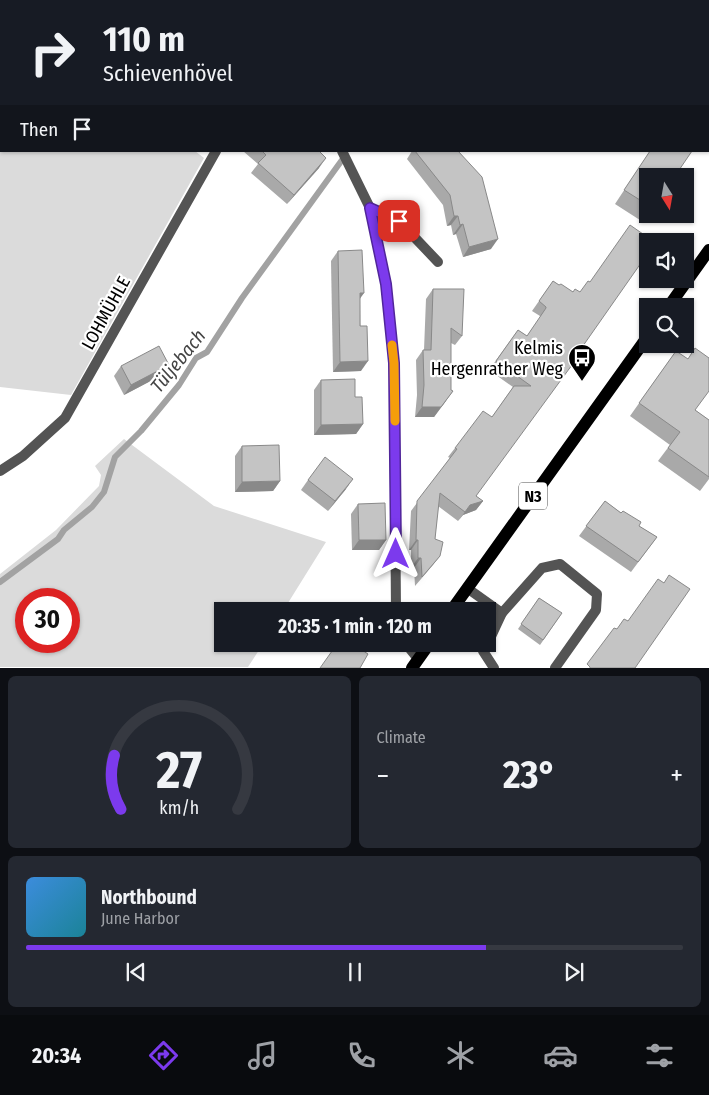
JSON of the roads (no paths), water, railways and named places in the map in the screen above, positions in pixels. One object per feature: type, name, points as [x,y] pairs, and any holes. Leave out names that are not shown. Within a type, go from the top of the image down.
[{"type":"main road","points":[[675,298],[709,250]]},
{"type":"main road","name":"N3","points":[[457,602],[639,349]]},
{"type":"main road","points":[[415,663],[423,652]]},
{"type":"street","name":"LOHMÜHLE","points":[[0,471],[23,456],[65,418],[215,152]]},
{"type":"street","points":[[342,152],[370,208],[386,284],[394,363],[396,602]]},
{"type":"street","points":[[370,208],[399,221],[438,262]]},
{"type":"street","points":[[496,625],[502,613],[542,568],[560,564],[597,594],[596,610],[555,668]]},
{"type":"street","points":[[467,588],[502,613]]},
{"type":"street","points":[[483,652],[494,668]]},
{"type":"waterway","name":"Tüljebach","points":[[0,582],[58,539],[64,530],[92,507],[104,492],[115,457],[141,431],[179,385],[196,358],[207,352],[242,298],[342,160]]},
{"type":"place","name":"Kelmis Hergenrather Weg","points":[[582,382]]}]
